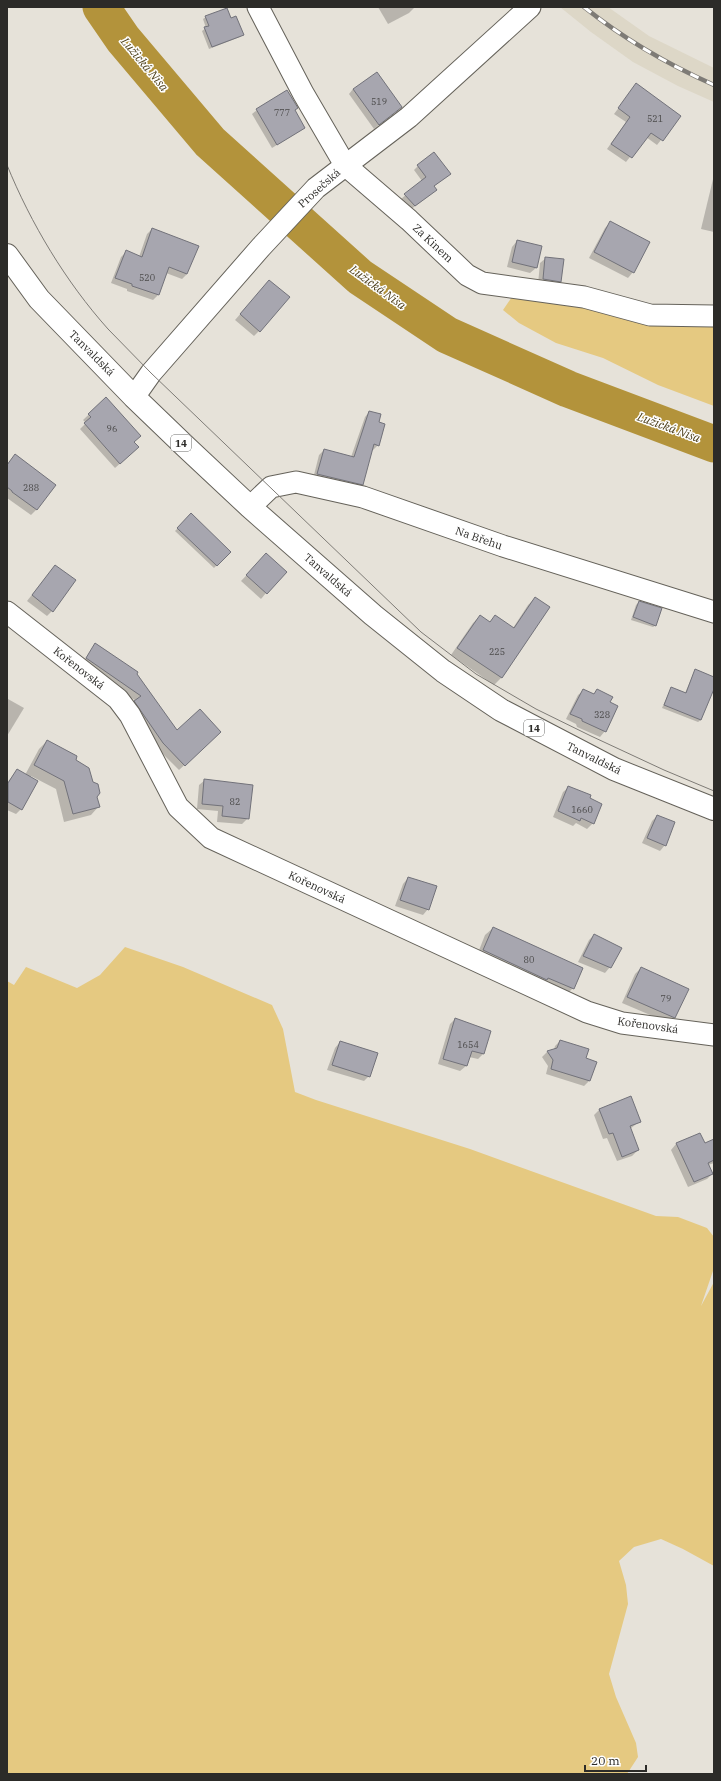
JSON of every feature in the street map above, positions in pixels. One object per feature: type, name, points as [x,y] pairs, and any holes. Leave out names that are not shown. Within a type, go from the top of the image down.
[{"type":"main road","name":"Tanvaldská","points":[[7,255],[39,299],[134,397],[250,507],[373,615],[443,672],[501,710],[614,769],[714,809]]},
{"type":"street","name":"Za Kinem","points":[[258,7],[303,93],[345,165],[409,220],[467,275],[482,283],[584,298],[650,315],[714,316]]},
{"type":"street","name":"Prosečská","points":[[134,397],[151,373],[261,247],[316,188],[409,117],[530,7]]},
{"type":"street","name":"Na Břehu","points":[[250,507],[271,488],[296,482],[363,497],[503,546],[714,612]]},
{"type":"street","name":"Kořenovská","points":[[7,612],[118,699],[130,715],[178,807],[211,838],[587,1012],[622,1023],[714,1036]]},
{"type":"shaded area","points":[[560,7],[608,7],[649,36],[714,68],[714,102],[678,86],[633,62],[591,32]]},
{"type":"shaded area","points":[[514,294],[714,324],[714,406],[658,385],[603,358],[556,343],[519,323],[503,310]]},
{"type":"shaded area","points":[[125,947],[183,967],[272,1005],[283,1029],[295,1092],[470,1149],[656,1216],[678,1217],[707,1228],[714,1237],[714,1268],[701,1306],[714,1282],[714,1566],[661,1539],[634,1547],[619,1561],[626,1585],[628,1604],[609,1674],[616,1697],[636,1743],[638,1757],[627,1774],[7,1774],[7,981],[14,985],[26,967],[77,988],[100,975]]},
{"type":"building","points":[[227,8],[231,18],[236,16],[244,35],[212,47],[204,27],[209,26],[205,16]]},
{"type":"building","points":[[377,72],[402,107],[379,125],[353,89]]},
{"type":"building","points":[[636,83],[681,116],[663,141],[651,133],[632,158],[611,144],[630,117],[618,108]]},
{"type":"building","points":[[287,90],[298,108],[295,110],[305,128],[277,145],[256,109]]},
{"type":"building","points":[[434,152],[451,174],[434,186],[437,190],[415,206],[404,194],[426,177],[417,165]]},
{"type":"building","points":[[610,221],[650,242],[634,273],[594,252]]},
{"type":"building","points":[[152,228],[199,246],[187,274],[169,267],[159,295],[132,286],[132,284],[115,278],[126,250],[142,257]]},
{"type":"building","points":[[517,240],[542,246],[537,268],[512,262]]},
{"type":"building","points":[[545,257],[564,259],[561,282],[543,279]]},
{"type":"building","points":[[269,280],[290,297],[260,332],[240,314]]},
{"type":"building","points":[[106,397],[141,436],[134,442],[139,447],[120,464],[84,423],[91,417],[88,414]]},
{"type":"building","points":[[369,411],[381,414],[379,422],[385,424],[379,446],[374,444],[363,485],[317,474],[324,449],[354,457]]},
{"type":"building","points":[[15,454],[56,485],[37,510],[7,487],[7,465]]},
{"type":"building","points":[[191,513],[231,552],[217,566],[177,528]]},
{"type":"building","points":[[266,553],[287,572],[267,594],[246,575]]},
{"type":"building","points":[[55,565],[76,580],[53,612],[32,595]]},
{"type":"building","points":[[535,597],[550,607],[502,678],[457,648],[480,615],[490,622],[495,615],[514,628]]},
{"type":"building","points":[[639,601],[662,608],[656,626],[633,617]]},
{"type":"building","points":[[95,643],[138,672],[137,674],[177,730],[200,709],[221,732],[185,766],[163,743],[134,701],[141,696],[86,658]]},
{"type":"building","points":[[695,669],[714,677],[714,689],[701,720],[664,705],[671,687],[686,693]]},
{"type":"building","points":[[583,689],[594,694],[597,689],[613,697],[610,702],[618,706],[606,732],[570,714]]},
{"type":"building","points":[[47,740],[77,756],[76,760],[89,768],[93,782],[98,784],[100,793],[97,797],[100,807],[73,814],[64,781],[34,765]]},
{"type":"building","points":[[17,769],[38,781],[22,810],[8,802],[8,783]]},
{"type":"building","points":[[204,779],[253,785],[249,819],[222,816],[223,806],[202,804]]},
{"type":"building","points":[[568,786],[591,795],[590,798],[602,804],[594,824],[581,818],[580,821],[558,811]]},
{"type":"building","points":[[657,815],[675,822],[666,846],[647,838]]},
{"type":"building","points":[[408,877],[437,886],[429,910],[400,900]]},
{"type":"building","points":[[493,927],[583,968],[574,989],[548,978],[547,980],[483,950]]},
{"type":"building","points":[[594,934],[622,948],[611,968],[583,956]]},
{"type":"building","points":[[641,967],[689,989],[675,1018],[627,997]]},
{"type":"building","points":[[455,1018],[491,1031],[484,1054],[472,1051],[467,1066],[443,1059]]},
{"type":"building","points":[[560,1040],[589,1049],[586,1058],[597,1062],[590,1081],[551,1069],[553,1060],[547,1051],[557,1048]]},
{"type":"building","points":[[340,1041],[378,1053],[370,1077],[332,1065]]},
{"type":"building","points":[[631,1096],[641,1122],[630,1126],[639,1150],[622,1157],[613,1133],[609,1134],[599,1109]]},
{"type":"building","points":[[700,1133],[705,1143],[714,1139],[714,1160],[708,1163],[713,1174],[694,1182],[676,1143]]},
{"type":"waterway","name":"Lužická Nisa","points":[[101,7],[123,39],[210,142],[360,277],[447,335],[568,389],[714,444]]},
{"type":"tram line","points":[[7,165],[27,209],[51,252],[78,292],[108,329],[151,373],[421,632],[476,674],[536,709],[664,770],[714,791]]},
{"type":"railway","points":[[584,7],[599,19],[646,50],[714,85]]}]
